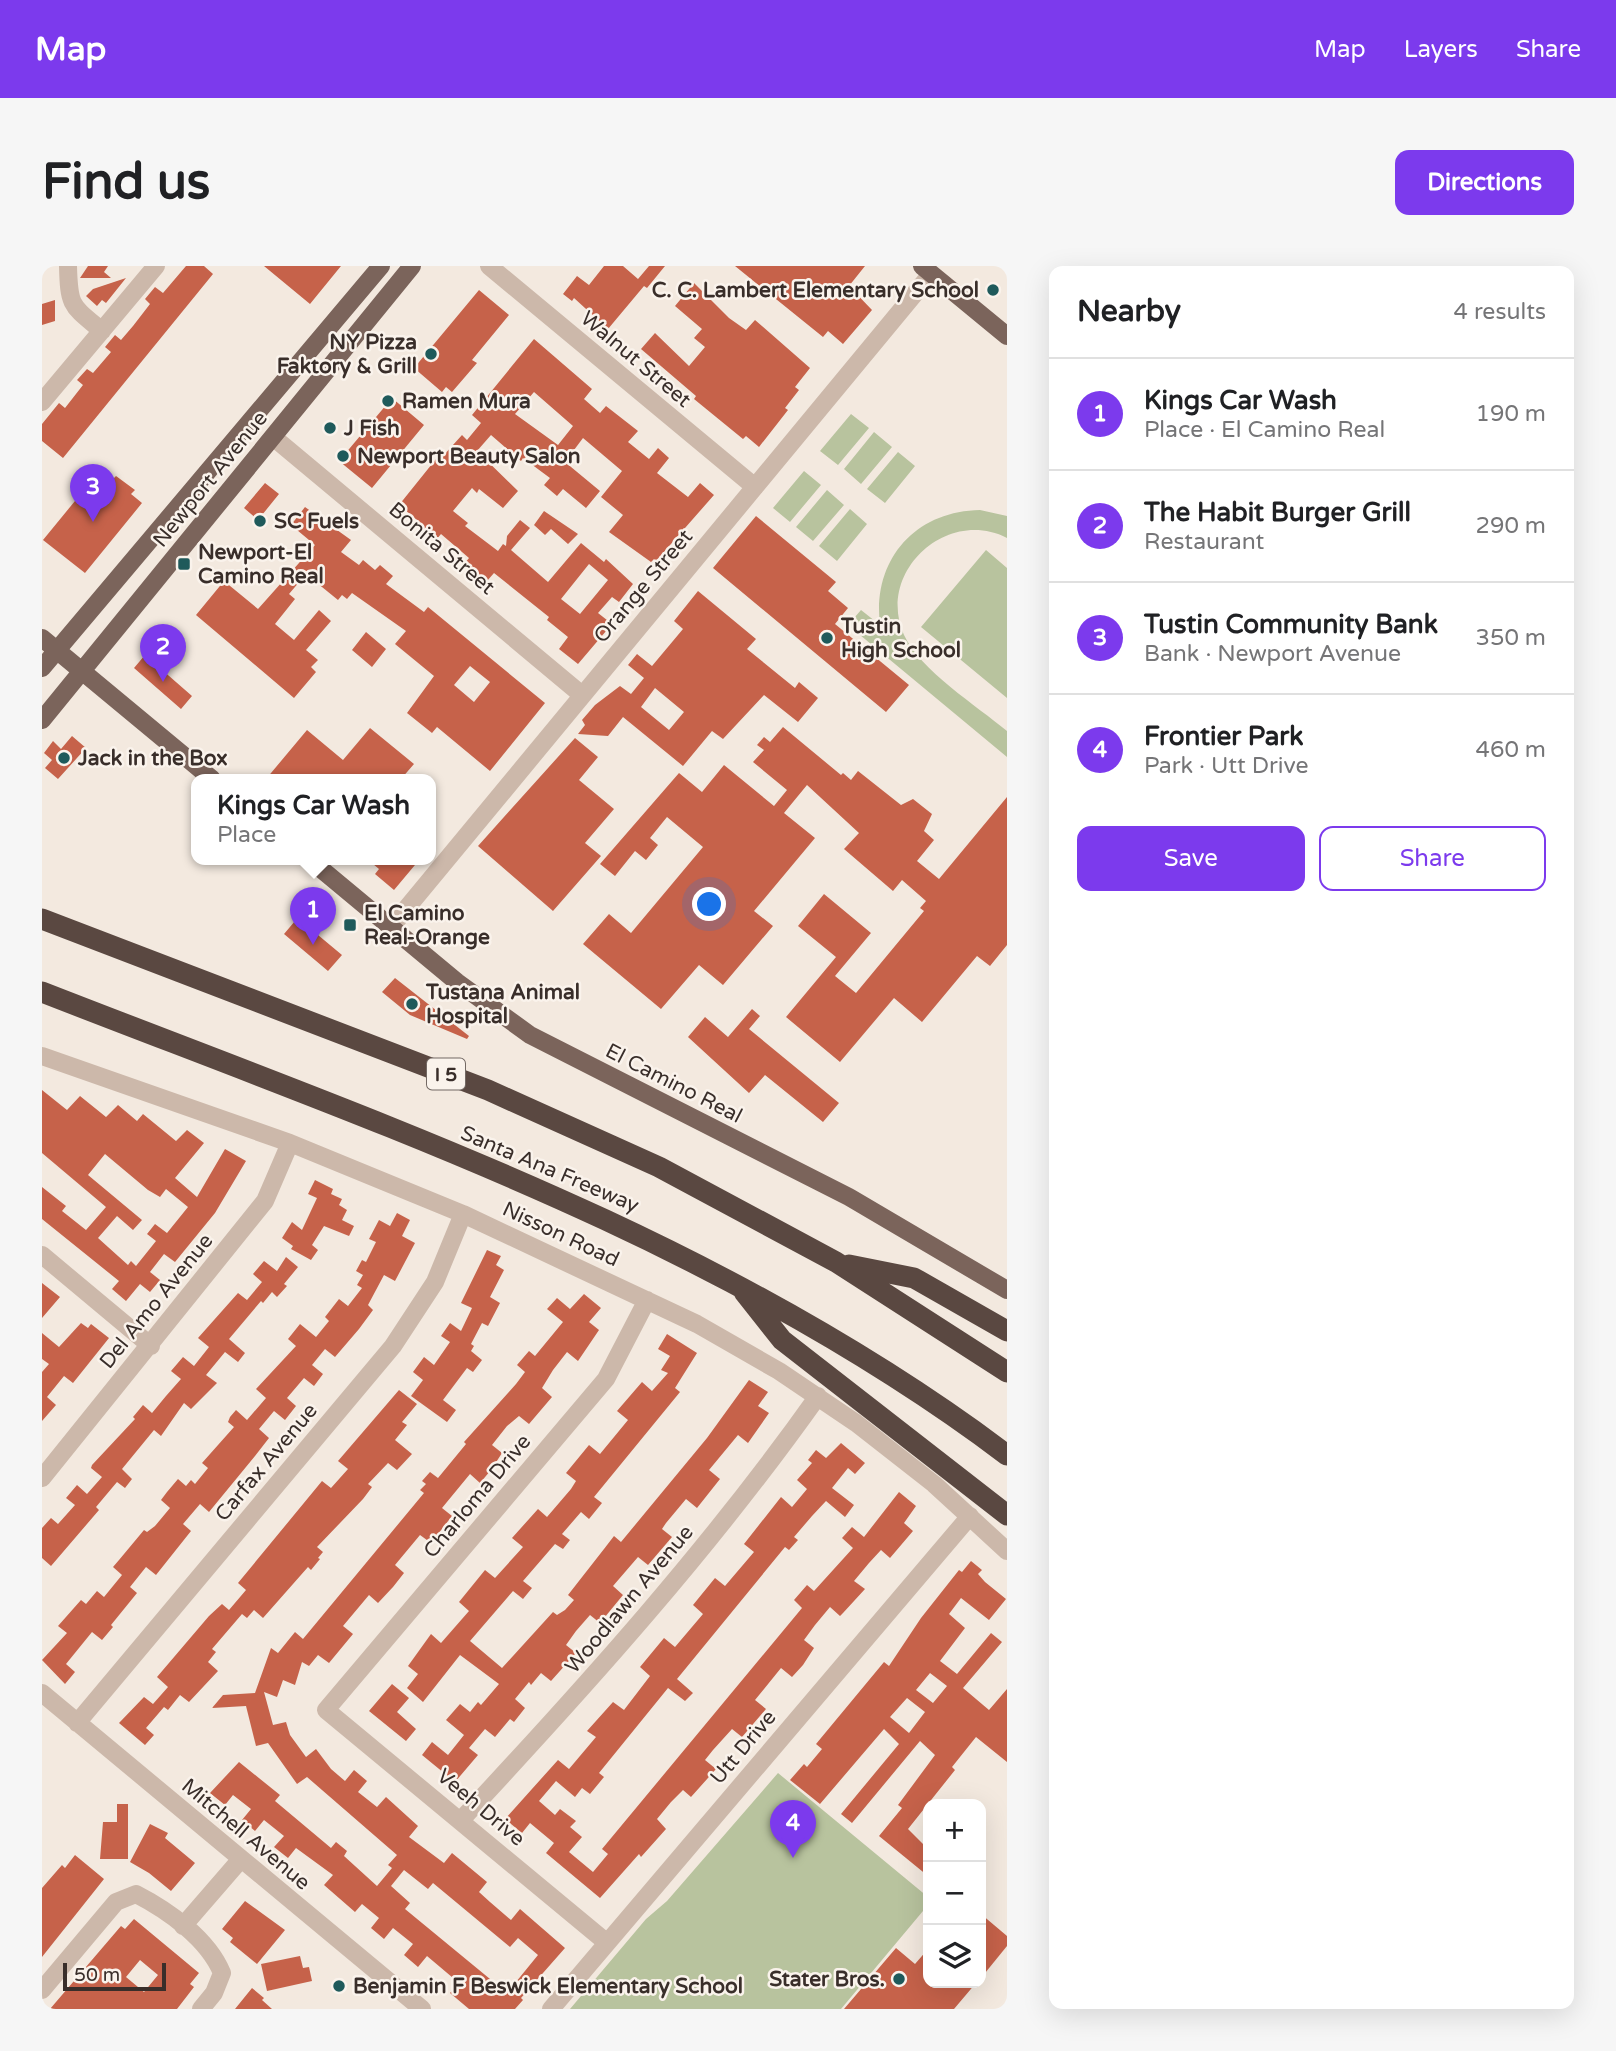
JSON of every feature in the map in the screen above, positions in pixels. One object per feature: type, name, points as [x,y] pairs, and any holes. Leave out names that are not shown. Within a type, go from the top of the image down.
[{"type":"highway","name":"I 5","points":[[42,919],[558,1120],[659,1167],[836,1262],[1007,1372]]},
{"type":"highway","name":"Santa Ana Freeway","points":[[42,992],[411,1136],[636,1232],[739,1284],[891,1373],[1007,1455]]},
{"type":"highway","points":[[836,1262],[914,1278],[1007,1331]]},
{"type":"highway","points":[[739,1284],[782,1340],[1007,1515]]},
{"type":"main road","name":"Newport Avenue","points":[[42,668],[381,266]]},
{"type":"main road","name":"Newport Avenue","points":[[42,720],[412,266]]},
{"type":"main road","points":[[927,270],[1007,336]]},
{"type":"main road","points":[[171,516],[194,535]]},
{"type":"main road","points":[[42,638],[206,774]]},
{"type":"main road","name":"El Camino Real","points":[[316,865],[457,982],[530,1035],[849,1196],[1007,1290]]},
{"type":"street","points":[[68,266],[68,298],[72,305],[102,331]]},
{"type":"street","points":[[42,402],[156,266]]},
{"type":"street","name":"Walnut Street","points":[[489,266],[755,487]]},
{"type":"street","name":"Orange Street","points":[[391,927],[755,487],[927,270]]},
{"type":"street","name":"Bonita Street","points":[[272,437],[582,695]]},
{"type":"street","name":"Nisson Road","points":[[42,1056],[290,1143],[463,1214],[697,1324],[818,1396],[934,1484],[1007,1551]]},
{"type":"street","name":"Del Amo Avenue","points":[[42,1478],[151,1346],[265,1201],[290,1143]]},
{"type":"street","name":"Carfax Avenue","points":[[77,1723],[393,1346],[435,1282],[463,1214]]},
{"type":"street","points":[[42,1255],[151,1346]]},
{"type":"street","name":"Charloma Drive","points":[[326,1710],[606,1379],[647,1300]]},
{"type":"street","name":"Woodlawn Avenue","points":[[461,1820],[582,1690],[696,1555],[757,1482],[818,1396]]},
{"type":"street","name":"Utt Drive","points":[[551,2009],[970,1516]]},
{"type":"street","name":"Mitchell Avenue","points":[[42,1693],[422,2009]]},
{"type":"street","name":"Veeh Drive","points":[[326,1710],[606,1942]]},
{"type":"street","points":[[183,1926],[241,1859]]},
{"type":"street","points":[[42,1990],[116,1902],[136,1894],[183,1926],[215,1955],[222,1973],[214,1993],[201,2009]]},
{"type":"green space","points":[[851,414],[869,428],[838,465],[820,451]]},
{"type":"green space","points":[[874,432],[892,447],[861,484],[844,469]]},
{"type":"green space","points":[[898,452],[915,466],[885,503],[867,489]]},
{"type":"green space","points":[[804,471],[821,485],[790,522],[773,508]]},
{"type":"green space","points":[[827,490],[844,505],[813,541],[796,527]]},
{"type":"green space","points":[[850,509],[867,524],[837,561],[819,546]]},
{"type":"green space","points":[[980,510],[1007,516],[1007,538],[984,531],[961,531],[940,539],[922,552],[908,569],[900,589],[898,612],[904,635],[923,661],[950,687],[1007,731],[1007,757],[848,625],[861,610],[880,625],[879,601],[891,560],[918,530],[936,519]]},
{"type":"green space","points":[[986,550],[1007,568],[1007,698],[921,627]]},
{"type":"green space","points":[[778,1773],[923,1893],[923,1911],[841,2009],[570,2009],[646,1919],[667,1901]]},
{"type":"building","points":[[88,266],[108,266],[104,272],[111,278],[80,278]]},
{"type":"building","points":[[186,266],[204,266],[213,274],[63,458],[42,441],[42,424],[59,403],[65,408],[83,385],[77,380],[87,369],[93,373],[111,352],[105,347],[115,335],[121,340],[133,326],[150,304],[145,299],[155,287],[163,293]]},
{"type":"building","points":[[264,266],[341,266],[310,304]]},
{"type":"building","points":[[604,266],[623,266],[638,279],[649,266],[665,266],[647,288],[644,286],[608,329],[574,298],[572,301],[563,294],[577,276],[589,285]]},
{"type":"building","points":[[735,266],[865,266],[849,286],[872,310],[843,344],[828,331],[823,337]]},
{"type":"building","points":[[126,278],[106,303],[102,300],[97,306],[86,296],[93,289]]},
{"type":"building","points":[[694,283],[729,318],[746,330],[755,320],[810,368],[795,387],[799,390],[785,408],[788,410],[759,447],[746,436],[743,439],[694,399],[696,396],[641,349],[655,333],[689,366],[705,347],[694,338],[702,329],[675,306]]},
{"type":"building","points":[[479,290],[509,315],[472,360],[477,363],[452,392],[446,387],[442,392],[414,368]]},
{"type":"building","points":[[55,300],[55,321],[42,325],[42,304]]},
{"type":"building","points":[[534,339],[592,389],[584,399],[600,413],[606,406],[638,431],[628,442],[649,459],[658,448],[669,458],[657,473],[688,497],[700,483],[714,495],[656,561],[654,559],[651,562],[609,532],[623,515],[601,497],[622,471],[583,438],[565,462],[600,491],[586,508],[563,489],[557,496],[544,485],[550,478],[523,458],[521,461],[491,435],[477,451],[518,491],[503,508],[479,489],[477,493],[472,488],[453,511],[468,523],[465,526],[498,551],[503,544],[506,546],[507,536],[520,520],[530,528],[511,550],[548,582],[581,543],[604,562],[606,559],[633,584],[619,602],[612,597],[598,613],[612,624],[578,664],[559,649],[568,637],[547,620],[549,617],[494,573],[487,581],[465,563],[469,558],[441,534],[436,540],[414,523],[417,520],[399,505],[440,454],[443,456],[462,435],[467,440],[481,423],[472,415]],"holes":[[[534,392],[573,426],[558,445],[515,414]],[[589,564],[608,580],[580,614],[561,599]]]},
{"type":"building","points":[[392,398],[424,425],[372,488],[339,461]]},
{"type":"building","points":[[104,471],[113,479],[116,476],[135,490],[131,494],[142,503],[85,573],[43,540],[93,479],[95,481]]},
{"type":"building","points":[[265,483],[279,494],[258,520],[244,508]]},
{"type":"building","points":[[305,507],[351,540],[341,552],[359,565],[363,560],[375,570],[380,565],[393,576],[386,584],[424,612],[428,607],[545,703],[490,771],[437,727],[432,733],[407,713],[434,676],[395,644],[406,631],[352,593],[347,599],[342,595],[338,600],[306,574],[289,594],[295,599],[275,624],[294,640],[319,610],[331,621],[306,650],[318,660],[311,667],[316,672],[294,698],[196,615],[224,581],[258,609],[315,545],[291,525]],"holes":[[[470,666],[490,682],[474,702],[454,685]]]},
{"type":"building","points":[[544,511],[578,534],[568,544],[551,529],[545,535],[534,525]]},
{"type":"building","points":[[756,516],[836,582],[828,591],[848,608],[835,624],[909,685],[886,712],[713,568]]},
{"type":"building","points":[[698,591],[756,639],[747,649],[795,688],[799,682],[818,698],[798,722],[764,695],[723,739],[712,731],[683,766],[623,717],[608,736],[578,734],[585,725],[582,720],[595,705],[620,686],[631,694],[644,678],[628,665],[637,654],[652,666],[683,629],[674,621]],"holes":[[[655,688],[684,712],[669,730],[641,707]]]},
{"type":"building","points":[[366,632],[386,649],[372,667],[352,650]]},
{"type":"building","points":[[145,655],[192,696],[181,709],[134,668]]},
{"type":"building","points":[[783,727],[841,775],[843,773],[851,780],[858,771],[901,805],[913,799],[932,814],[924,831],[934,840],[917,861],[939,879],[1007,797],[1007,945],[990,966],[977,956],[922,1022],[894,998],[840,1062],[786,1017],[836,957],[798,926],[824,894],[871,933],[835,976],[856,993],[924,911],[920,908],[926,901],[902,880],[893,891],[844,849],[859,833],[807,785],[784,813],[815,838],[754,911],[773,926],[723,985],[699,965],[661,1009],[583,944],[609,914],[631,933],[703,847],[667,817],[650,838],[658,845],[646,860],[635,851],[615,876],[600,864],[679,773],[702,792],[724,765],[774,806],[787,790],[753,762],[764,750],[757,745],[764,737],[770,742]]},
{"type":"building","points":[[370,728],[414,764],[405,774],[270,774],[307,730],[343,760]]},
{"type":"building","name":"Jack in the Box","points":[[72,736],[86,748],[58,779],[45,768],[52,760],[44,753],[53,741],[61,749]]},
{"type":"building","points":[[575,738],[598,757],[579,780],[614,809],[585,843],[601,856],[553,911],[478,846]]},
{"type":"building","points":[[374,865],[415,865],[394,890],[375,874],[379,869]]},
{"type":"building","points":[[295,921],[310,933],[312,930],[342,955],[328,971],[284,934]]},
{"type":"building","name":"Tustana Animal Hospital","points":[[395,978],[469,1036],[467,1039],[410,1015],[382,992]]},
{"type":"building","points":[[752,1009],[760,1016],[749,1029],[839,1103],[823,1122],[765,1075],[749,1093],[688,1037],[705,1017],[728,1037]]},
{"type":"building","points":[[42,1090],[67,1110],[80,1096],[106,1117],[118,1105],[137,1121],[143,1114],[176,1141],[187,1130],[204,1143],[175,1178],[197,1197],[225,1149],[246,1161],[215,1213],[175,1262],[164,1254],[150,1272],[160,1280],[150,1292],[140,1284],[126,1301],[112,1289],[119,1281],[42,1219],[42,1187],[66,1206],[62,1211],[86,1230],[106,1207],[42,1153]],"holes":[[[105,1154],[160,1197],[166,1189],[188,1207],[167,1233],[155,1224],[147,1234],[156,1241],[136,1266],[131,1261],[128,1265],[98,1238],[117,1216],[133,1230],[142,1220],[88,1175]]]},
{"type":"building","points":[[315,1180],[333,1189],[331,1194],[342,1199],[339,1205],[347,1210],[342,1220],[354,1226],[349,1236],[324,1226],[312,1245],[318,1250],[311,1260],[291,1249],[293,1246],[282,1238],[292,1222],[302,1230],[317,1198],[308,1194]]},
{"type":"building","points":[[397,1213],[410,1220],[402,1236],[415,1243],[395,1281],[384,1275],[368,1305],[373,1310],[359,1329],[335,1357],[325,1349],[312,1365],[323,1374],[314,1386],[304,1378],[287,1398],[296,1406],[285,1420],[274,1411],[259,1429],[269,1438],[209,1512],[200,1504],[183,1524],[191,1531],[156,1575],[146,1567],[130,1587],[137,1593],[102,1640],[92,1632],[66,1664],[75,1672],[65,1684],[42,1660],[67,1633],[58,1626],[81,1600],[86,1604],[97,1591],[104,1597],[122,1575],[113,1567],[144,1530],[147,1532],[155,1526],[170,1508],[161,1500],[167,1492],[178,1479],[186,1486],[191,1480],[195,1484],[208,1468],[202,1463],[234,1427],[228,1422],[230,1417],[236,1410],[247,1420],[266,1398],[256,1389],[296,1346],[288,1339],[300,1324],[316,1337],[329,1321],[325,1317],[339,1299],[348,1306],[362,1288],[357,1285],[363,1275],[356,1271],[362,1260],[366,1262],[376,1242],[369,1239],[379,1220],[390,1226]]},
{"type":"building","points":[[487,1250],[501,1256],[496,1265],[504,1270],[490,1297],[500,1303],[488,1326],[482,1323],[471,1344],[474,1346],[471,1351],[482,1360],[473,1372],[467,1368],[443,1400],[456,1410],[447,1422],[411,1396],[423,1380],[413,1372],[424,1357],[434,1365],[450,1342],[441,1336],[450,1323],[461,1331],[472,1308],[461,1303]]},
{"type":"building","points":[[286,1257],[298,1267],[284,1284],[287,1286],[277,1297],[272,1292],[263,1303],[261,1301],[229,1339],[245,1353],[238,1362],[225,1352],[206,1375],[217,1383],[191,1409],[184,1403],[161,1436],[154,1430],[122,1469],[132,1479],[125,1488],[117,1482],[96,1507],[99,1510],[51,1566],[42,1558],[42,1528],[51,1518],[58,1524],[75,1505],[66,1498],[77,1485],[87,1494],[102,1477],[91,1468],[92,1465],[135,1419],[133,1417],[143,1405],[152,1413],[181,1379],[171,1371],[183,1357],[194,1366],[209,1347],[198,1338],[238,1293],[247,1300],[262,1282],[253,1274],[264,1261],[277,1271]]},
{"type":"building","points":[[42,1283],[60,1297],[42,1318]]},
{"type":"building","points":[[584,1294],[601,1308],[589,1322],[599,1330],[578,1361],[567,1352],[553,1370],[542,1388],[552,1397],[529,1424],[519,1416],[507,1426],[492,1445],[502,1453],[491,1470],[480,1483],[470,1474],[442,1508],[452,1516],[431,1543],[420,1535],[395,1565],[404,1573],[393,1587],[378,1603],[369,1595],[343,1626],[353,1634],[329,1663],[318,1655],[309,1666],[302,1662],[295,1685],[283,1680],[277,1697],[264,1692],[273,1725],[286,1722],[290,1735],[306,1757],[316,1749],[331,1769],[345,1781],[354,1770],[367,1781],[358,1792],[377,1807],[386,1797],[418,1826],[409,1837],[444,1863],[452,1853],[487,1882],[479,1892],[511,1920],[520,1909],[565,1948],[521,1998],[523,2000],[515,2009],[469,2009],[450,1993],[459,1983],[427,1956],[418,1967],[404,1955],[413,1944],[393,1928],[384,1939],[371,1928],[379,1918],[362,1904],[355,1912],[324,1885],[333,1875],[296,1848],[288,1858],[274,1847],[284,1836],[264,1820],[255,1831],[242,1820],[251,1809],[233,1795],[225,1805],[210,1793],[239,1762],[280,1795],[275,1801],[331,1848],[336,1842],[347,1851],[344,1856],[377,1886],[392,1868],[388,1865],[397,1855],[307,1777],[297,1784],[268,1743],[256,1746],[246,1706],[212,1708],[223,1695],[255,1693],[271,1648],[278,1653],[295,1632],[303,1639],[424,1493],[420,1490],[426,1484],[422,1481],[430,1472],[438,1478],[466,1444],[464,1442],[516,1384],[525,1372],[517,1365],[529,1351],[535,1356],[563,1322],[547,1309],[557,1298],[570,1309]],"holes":[[[404,1870],[428,1889],[433,1883],[510,1947],[518,1938],[538,1955],[507,1993],[405,1909],[410,1903],[391,1886]]]},
{"type":"building","points":[[81,1323],[88,1328],[91,1324],[109,1338],[73,1383],[64,1376],[47,1397],[56,1405],[42,1421],[42,1372],[49,1364],[42,1359],[42,1333],[59,1347]]},
{"type":"building","points":[[667,1334],[697,1353],[675,1388],[680,1392],[594,1497],[602,1503],[589,1519],[581,1512],[562,1534],[570,1540],[563,1549],[555,1544],[523,1581],[532,1588],[523,1599],[513,1591],[470,1641],[502,1668],[553,1612],[557,1615],[574,1600],[568,1595],[614,1536],[621,1542],[707,1438],[749,1380],[768,1392],[758,1406],[769,1413],[748,1443],[738,1435],[709,1470],[720,1479],[697,1508],[686,1499],[666,1523],[662,1529],[672,1537],[648,1565],[638,1557],[613,1586],[623,1595],[600,1623],[590,1615],[576,1631],[566,1645],[576,1653],[551,1681],[541,1673],[531,1685],[529,1682],[515,1699],[525,1708],[514,1722],[510,1719],[495,1737],[485,1729],[469,1748],[478,1755],[455,1782],[422,1755],[432,1742],[448,1755],[464,1735],[446,1720],[460,1704],[470,1712],[478,1702],[481,1705],[499,1684],[460,1655],[423,1702],[407,1688],[418,1674],[408,1666],[431,1634],[441,1643],[469,1611],[459,1602],[485,1570],[495,1578],[523,1547],[512,1538],[538,1509],[547,1517],[571,1489],[576,1481],[566,1473],[589,1445],[600,1454],[628,1420],[617,1411],[642,1382],[652,1391],[668,1373],[661,1370],[670,1356],[658,1349]]},
{"type":"building","points":[[399,1390],[417,1404],[402,1422],[407,1425],[395,1440],[412,1454],[397,1470],[388,1463],[368,1484],[372,1487],[363,1499],[317,1547],[323,1552],[318,1558],[320,1559],[311,1570],[308,1567],[263,1618],[254,1610],[247,1618],[242,1614],[212,1649],[216,1652],[208,1662],[218,1671],[189,1702],[180,1695],[168,1710],[164,1707],[146,1728],[154,1735],[145,1745],[119,1723],[144,1697],[153,1704],[168,1687],[157,1677],[209,1616],[222,1604],[229,1610],[246,1590],[238,1583],[322,1481],[331,1488],[348,1469],[338,1461]]},
{"type":"building","points":[[841,1443],[865,1463],[855,1474],[848,1468],[832,1488],[854,1505],[845,1517],[826,1501],[812,1516],[794,1537],[798,1540],[789,1550],[785,1547],[677,1679],[693,1693],[685,1701],[668,1688],[599,1773],[604,1777],[590,1794],[582,1788],[575,1797],[556,1781],[539,1801],[555,1815],[560,1809],[576,1821],[570,1827],[582,1837],[569,1852],[593,1872],[608,1854],[602,1849],[802,1608],[794,1600],[807,1585],[814,1591],[853,1548],[842,1538],[852,1527],[864,1537],[899,1492],[916,1506],[904,1523],[913,1531],[890,1558],[881,1550],[869,1563],[854,1581],[865,1589],[840,1616],[830,1607],[804,1640],[814,1648],[803,1665],[792,1677],[781,1668],[755,1700],[766,1709],[742,1737],[732,1729],[713,1750],[705,1760],[716,1769],[691,1797],[683,1790],[671,1802],[657,1819],[666,1829],[641,1857],[639,1854],[600,1898],[546,1853],[554,1843],[530,1823],[522,1833],[505,1819],[558,1760],[569,1769],[596,1737],[587,1731],[613,1702],[624,1710],[650,1676],[640,1667],[664,1638],[675,1647],[703,1614],[693,1605],[715,1578],[725,1586],[754,1552],[744,1544],[781,1497],[792,1507],[807,1489],[797,1480],[812,1463],[808,1460],[816,1450],[826,1458]]},
{"type":"building","points":[[971,1561],[982,1570],[978,1574],[985,1582],[1006,1599],[989,1620],[961,1598],[949,1614],[965,1628],[940,1661],[957,1674],[991,1633],[1002,1642],[963,1688],[989,1710],[1007,1689],[1007,1762],[976,1737],[952,1767],[955,1770],[932,1799],[923,1799],[923,1810],[908,1829],[923,1844],[923,1872],[879,1836],[902,1808],[898,1805],[935,1755],[920,1741],[852,1823],[841,1814],[899,1744],[884,1729],[820,1804],[790,1780],[804,1764],[807,1767],[822,1749],[816,1744],[884,1662],[889,1666],[921,1618],[959,1570],[962,1572]],"holes":[[[930,1673],[947,1686],[933,1703],[916,1690]],[[907,1698],[925,1712],[909,1733],[890,1717]]]},
{"type":"building","points":[[392,1684],[409,1698],[397,1712],[416,1729],[406,1741],[369,1711]]},
{"type":"building","points":[[117,1804],[128,1804],[128,1859],[100,1859],[103,1822],[117,1822]]},
{"type":"building","points":[[150,1824],[168,1833],[165,1838],[195,1863],[171,1891],[130,1862]]},
{"type":"building","points":[[75,1855],[104,1879],[42,1957],[42,1888],[62,1865],[65,1868]]},
{"type":"building","points":[[245,1901],[285,1930],[257,1964],[230,1942],[233,1938],[222,1929]]},
{"type":"building","points":[[986,1918],[1007,1936],[1007,1946],[986,1972]]},
{"type":"building","points":[[134,1919],[199,1973],[190,1984],[194,1987],[177,2009],[50,2009],[121,1926],[125,1929]],"holes":[[[140,1960],[158,1975],[144,1992],[126,1977]]]},
{"type":"building","name":"Stater Bros.","points":[[896,1948],[915,1964],[923,1955],[923,1988],[972,1988],[954,2009],[844,2009]]},
{"type":"building","points":[[300,1956],[303,1968],[309,1967],[312,1981],[267,1991],[261,1964]]},
{"type":"building","points":[[252,1988],[264,1998],[262,2000],[272,2009],[235,2009]]},
{"type":"place","name":"C. C. Lambert Elementary School","points":[[993,290]]},
{"type":"place","name":"NY Pizza Faktory & Grill","points":[[431,354]]},
{"type":"place","name":"Ramen Mura","points":[[388,401]]},
{"type":"place","name":"J Fish","points":[[330,428]]},
{"type":"place","name":"Newport Beauty Salon","points":[[343,456]]},
{"type":"place","name":"SC Fuels","points":[[260,521]]},
{"type":"place","name":"Tustin Community Bank","points":[[93,522]]},
{"type":"place","name":"Newport-El Camino Real","points":[[184,564]]},
{"type":"place","name":"Tustin High School","points":[[827,638]]},
{"type":"place","name":"The Habit Burger Grill","points":[[163,682]]},
{"type":"place","name":"Jack in the Box","points":[[64,758]]},
{"type":"place","name":"El Camino Real-Orange","points":[[350,925]]},
{"type":"place","name":"Kings Car Wash","points":[[313,945]]},
{"type":"place","name":"Tustana Animal Hospital","points":[[412,1004]]},
{"type":"place","name":"Frontier Park","points":[[793,1858]]},
{"type":"place","name":"Stater Bros.","points":[[899,1979]]},
{"type":"place","name":"Benjamin F Beswick Elementary School","points":[[339,1986]]}]
